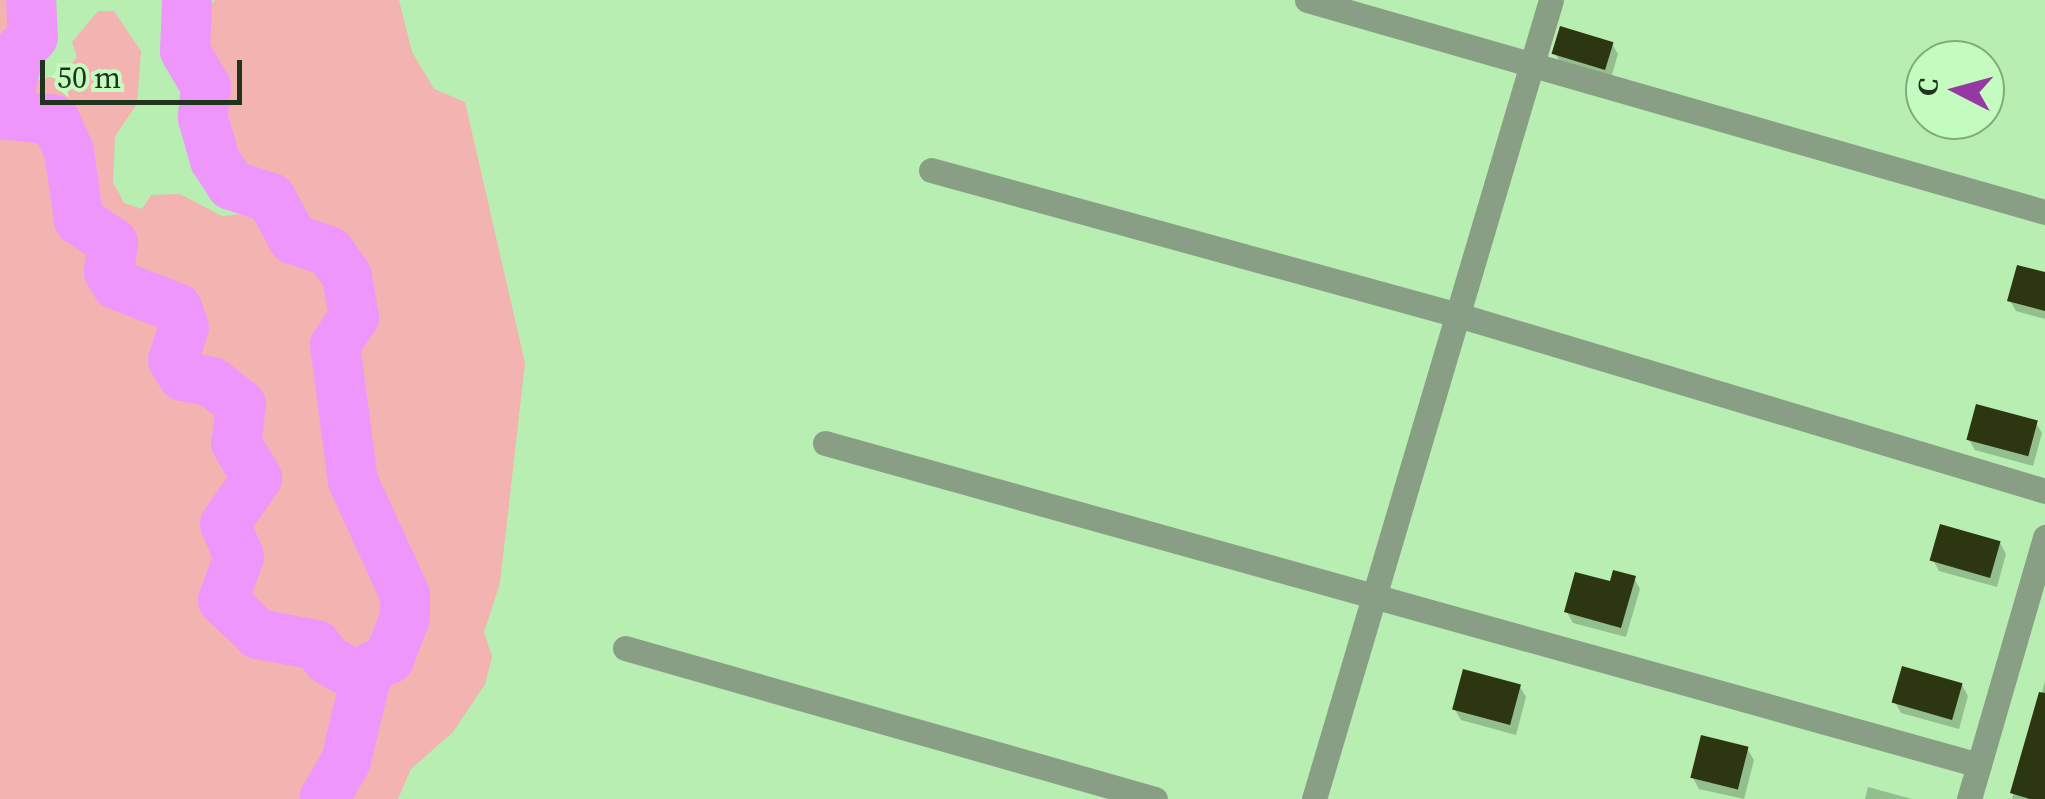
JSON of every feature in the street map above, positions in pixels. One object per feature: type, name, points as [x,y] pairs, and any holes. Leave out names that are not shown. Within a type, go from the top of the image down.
[{"type":"street","points":[[1307,0],[1531,68],[2045,212]]},
{"type":"street","points":[[1314,799],[1552,0]]},
{"type":"street","points":[[930,170],[1458,315],[2045,490]]},
{"type":"street","points":[[824,442],[1979,764]]},
{"type":"street","points":[[1969,799],[2045,537]]},
{"type":"street","points":[[625,648],[1156,799]]},
{"type":"shaded area","points":[[0,0],[31,0],[35,7],[33,37],[20,50],[11,85],[0,93]]},
{"type":"shaded area","points":[[215,0],[399,0],[412,52],[434,89],[465,102],[525,363],[500,583],[484,632],[492,657],[485,684],[453,732],[411,769],[398,799],[0,799],[0,114],[26,83],[59,75],[77,58],[72,42],[98,11],[114,11],[141,51],[137,104],[115,136],[113,182],[124,203],[142,209],[151,195],[180,194],[222,216],[251,213],[292,238],[271,198],[231,185],[215,160],[203,118],[206,87],[184,38]]},
{"type":"building","points":[[1560,26],[1614,42],[1605,70],[1552,54]]},
{"type":"building","points":[[2017,265],[2045,272],[2045,311],[2007,301]]},
{"type":"building","points":[[1976,404],[2038,421],[2028,456],[1966,440]]},
{"type":"building","points":[[1940,524],[2001,541],[1990,578],[1930,561]]},
{"type":"building","points":[[1613,570],[1636,576],[1621,628],[1564,612],[1575,572],[1610,581]]},
{"type":"building","points":[[1902,666],[1963,683],[1952,720],[1892,703]]},
{"type":"building","points":[[1463,669],[1521,685],[1510,725],[1452,710]]},
{"type":"building","points":[[2039,692],[2045,693],[2045,799],[2030,799],[2010,793]]},
{"type":"building","points":[[1701,735],[1749,747],[1738,790],[1690,778]]},
{"type":"waterway","points":[[0,93],[11,85],[20,50],[33,37],[31,0]]},
{"type":"waterway","points":[[187,0],[185,51],[206,87],[203,118],[215,160],[231,185],[271,198],[293,239],[330,252],[347,276],[354,317],[335,345],[353,481],[405,595],[405,617],[389,659],[373,666],[365,681]]},
{"type":"waterway","points":[[0,114],[55,120],[69,151],[79,220],[113,243],[109,272],[117,285],[177,308],[184,327],[173,360],[183,376],[212,382],[241,405],[236,443],[257,478],[225,524],[239,557],[223,600],[258,634],[316,645],[328,660],[365,681],[346,761],[324,799]]}]
